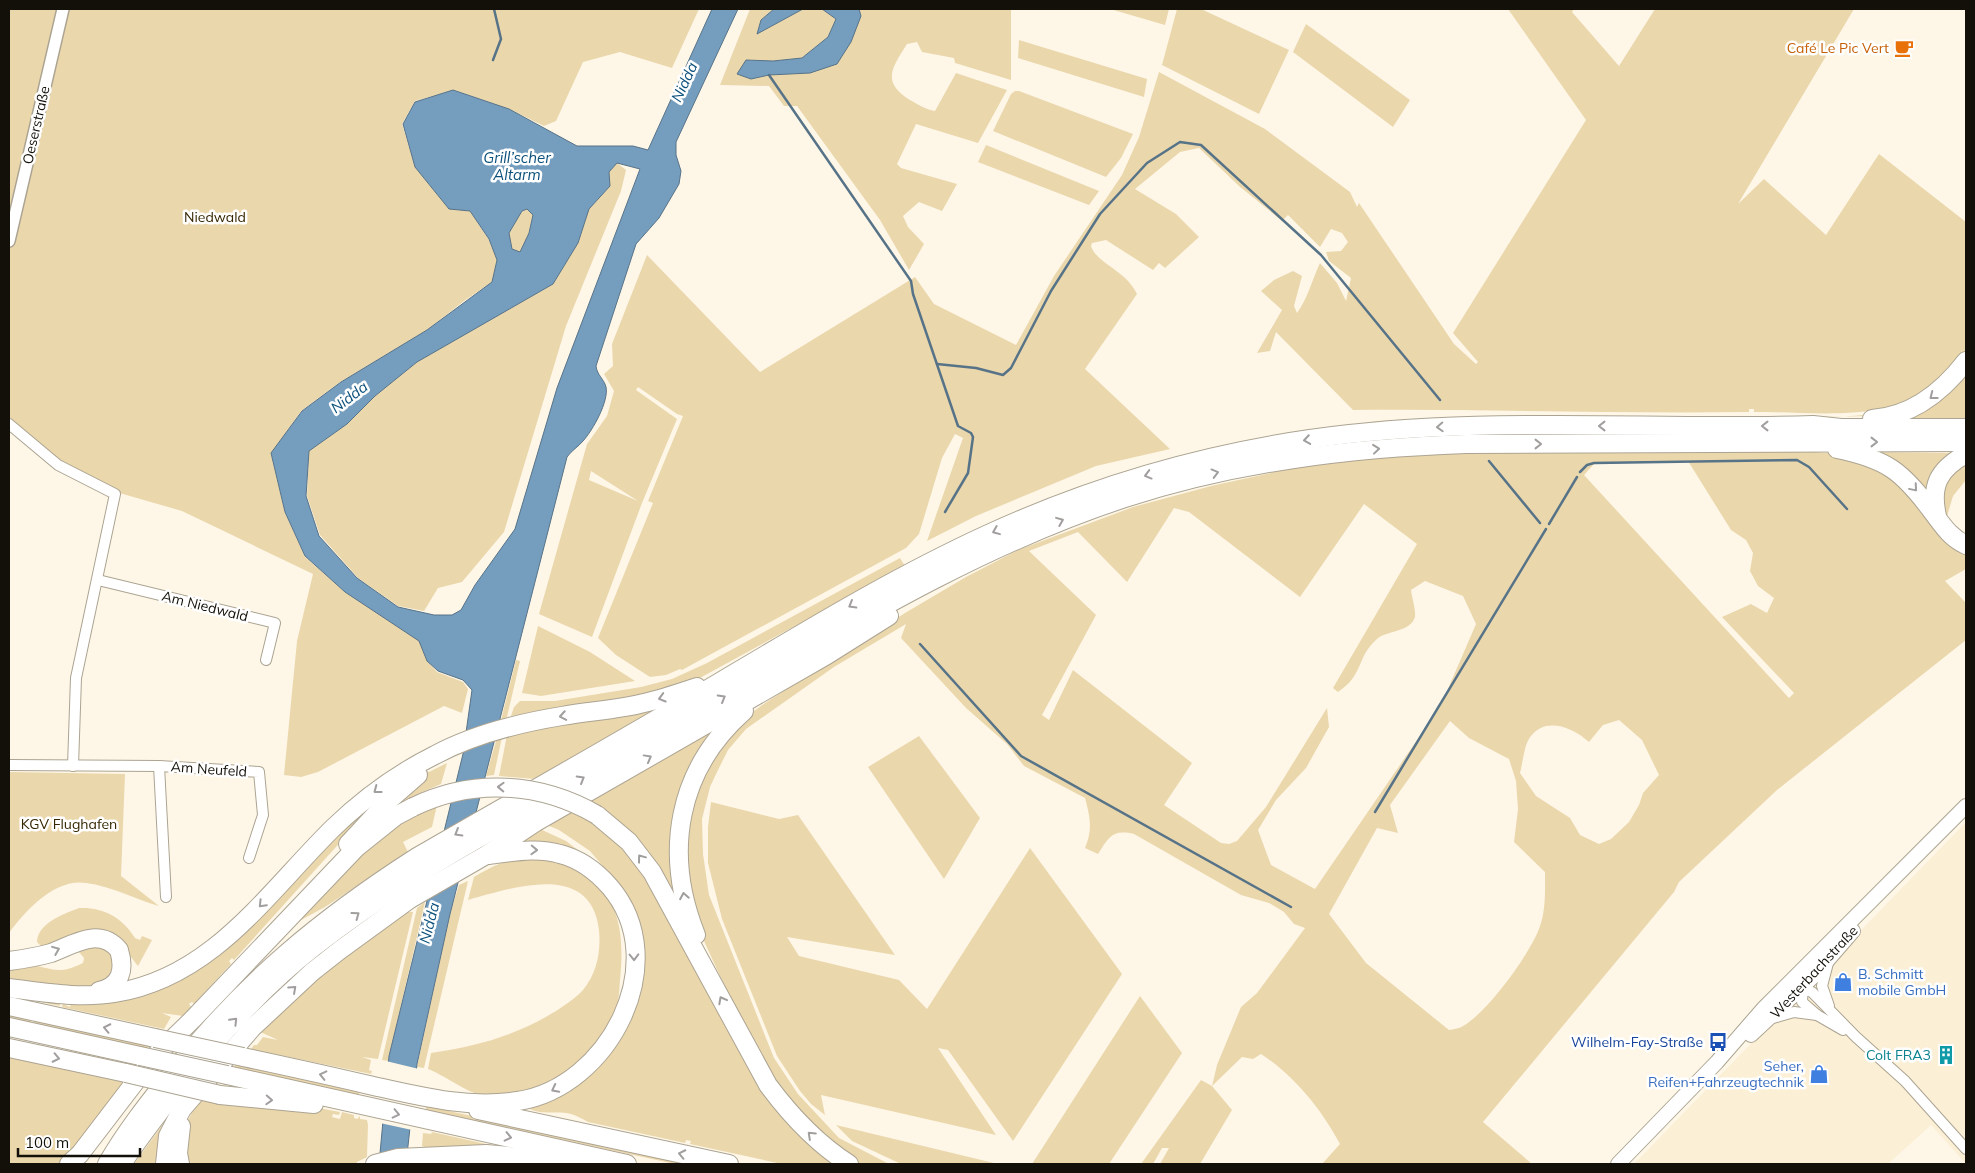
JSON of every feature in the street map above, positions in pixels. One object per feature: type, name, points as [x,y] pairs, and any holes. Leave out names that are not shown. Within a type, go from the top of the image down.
[{"type":"highway","points":[[107,1164],[145,1106],[196,1043],[265,970],[336,912],[416,866],[500,810],[726,678],[871,594],[988,534],[1061,504],[1138,478],[1211,458],[1309,440],[1419,428],[1468,426],[1813,425],[1876,419],[1912,409],[1936,394],[1966,361]]},
{"type":"highway","points":[[1813,425],[1841,428],[1966,428]]},
{"type":"highway","points":[[122,1164],[193,1068],[255,999],[311,949],[374,902],[416,866],[494,830],[888,604],[1015,540],[1129,497],[1229,470],[1289,458],[1404,446],[1457,444],[1966,442]]},
{"type":"highway","points":[[1808,443],[1862,454],[1893,468],[1912,485],[1952,536],[1966,545]]},
{"type":"highway","points":[[1938,519],[1934,492],[1939,478],[1946,468],[1966,454]]},
{"type":"highway","points":[[165,1164],[168,1136],[173,1124],[200,1087],[252,1028],[312,972],[410,899],[486,855],[536,822],[827,655],[1015,540]]},
{"type":"highway","points":[[709,976],[685,904],[678,853],[680,821],[693,777],[716,740],[733,720],[827,655]]},
{"type":"highway","points":[[9,988],[85,994],[114,993],[141,987],[167,977],[198,961],[247,920],[360,804],[385,785],[480,737],[511,727],[561,716],[644,703],[726,678]]},
{"type":"highway","points":[[318,886],[366,823],[434,759]]},
{"type":"highway","points":[[69,1164],[80,1154],[154,1056],[193,1019],[356,848],[396,816],[448,793],[488,787],[511,787],[541,791],[558,796],[597,815],[629,842],[647,865],[774,1092],[790,1115],[812,1137],[849,1164]]},
{"type":"highway","points":[[433,1100],[503,1103],[519,1101],[553,1091],[595,1060],[615,1031],[628,1001],[634,955],[628,920],[622,904],[602,878],[576,860],[548,851],[519,850],[486,855]]},
{"type":"highway","points":[[9,961],[36,957],[87,938],[105,940],[119,950],[122,965],[120,978],[110,988],[85,994]]},
{"type":"highway","points":[[9,1006],[729,1164]]},
{"type":"highway","points":[[88,1164],[123,1103],[193,1019]]},
{"type":"highway","points":[[9,1027],[623,1164]]},
{"type":"highway","points":[[9,1048],[220,1095],[366,1107]]},
{"type":"highway","points":[[98,1164],[147,1074]]},
{"type":"highway","points":[[180,1164],[178,1153],[182,1124],[186,1110],[200,1087]]},
{"type":"highway","points":[[375,1164],[398,1158],[486,1154],[573,1163],[623,1164]]},
{"type":"main road","name":"Westerbachstraße","points":[[1717,1062],[1768,1020],[1802,988],[1833,956],[1902,873],[1966,806]]},
{"type":"main road","name":"Westerbachstraße","points":[[1618,1164],[1717,1062],[1784,989],[1873,898],[1902,873]]},
{"type":"street","name":"Oeserstraße","points":[[9,241],[63,9]]},
{"type":"street","points":[[9,424],[58,465],[115,494],[76,678],[73,766]]},
{"type":"street","name":"Am Niedwald","points":[[98,580],[275,623],[266,660]]},
{"type":"street","name":"Am Neufeld","points":[[9,765],[159,766],[259,772],[263,815],[249,858]]},
{"type":"street","name":"Am Neufeld","points":[[159,766],[166,897]]},
{"type":"street","points":[[1833,956],[1826,968],[1822,986],[1834,1015]]},
{"type":"street","points":[[1808,966],[1802,988],[1802,1002],[1818,1015],[1856,1037]]},
{"type":"street","points":[[1784,989],[1802,988],[1812,992],[1856,1037],[1905,1081],[1966,1149]]},
{"type":"street","points":[[1768,1020],[1794,1012],[1818,1015]]},
{"type":"shaded area","points":[[1966,822],[1966,1164],[1931,1125],[1888,1164],[1634,1164]]},
{"type":"green space","name":"Niedwald","points":[[9,9],[699,9],[672,68],[620,52],[583,62],[556,121],[544,126],[509,109],[454,90],[415,101],[402,124],[415,167],[449,209],[470,211],[489,240],[497,260],[492,282],[427,330],[340,382],[301,411],[271,454],[285,513],[305,557],[345,592],[420,641],[427,661],[437,672],[463,682],[468,689],[462,713],[444,706],[318,772],[301,777],[284,775],[297,641],[313,574],[182,511],[116,492],[58,463],[9,418]]},
{"type":"green space","points":[[750,9],[774,9],[761,20],[758,33],[803,9],[822,9],[836,19],[828,37],[802,58],[773,61],[746,60],[751,79],[769,75],[810,73],[861,16],[859,9],[1011,9],[1011,80],[955,63],[954,58],[922,52],[917,42],[907,44],[897,60],[892,74],[892,81],[895,87],[910,100],[935,111],[956,73],[1007,90],[978,143],[916,124],[897,164],[901,168],[957,184],[942,211],[919,202],[903,216],[908,227],[924,244],[909,270],[880,220],[797,106],[784,106],[769,86],[720,85]]},
{"type":"green space","points":[[1110,9],[1169,9],[1165,25]]},
{"type":"green space","points":[[1177,9],[1201,9],[1289,50],[1259,114],[1162,65]]},
{"type":"green space","points":[[1508,9],[1574,9],[1572,12],[1619,66],[1655,9],[1854,9],[1738,204],[1764,179],[1826,235],[1879,154],[1966,222],[1966,354],[1945,380],[1930,393],[1912,404],[1876,416],[1845,416],[1888,411],[1904,405],[1872,411],[1821,413],[1754,412],[1754,409],[1749,409],[1749,412],[1353,410],[1276,332],[1270,351],[1257,353],[1282,310],[1261,291],[1274,280],[1293,271],[1302,276],[1294,306],[1297,313],[1307,295],[1320,263],[1337,283],[1346,301],[1351,278],[1329,261],[1326,252],[1341,251],[1348,242],[1342,233],[1331,229],[1320,247],[1288,215],[1282,221],[1239,186],[1199,148],[1180,152],[1135,189],[1176,214],[1199,237],[1165,268],[1159,263],[1153,270],[1106,240],[1092,243],[1091,246],[1099,258],[1126,279],[1137,294],[1085,369],[1170,449],[1096,466],[976,516],[927,541],[963,438],[955,434],[942,458],[919,534],[906,548],[682,670],[650,677],[616,655],[598,638],[653,503],[648,501],[683,416],[677,414],[638,387],[636,390],[677,419],[642,503],[592,637],[539,614],[587,444],[607,416],[614,391],[604,374],[613,366],[612,344],[647,255],[760,372],[915,277],[934,304],[1016,345],[1054,276],[1122,175],[1139,137],[1159,72],[1265,129],[1350,192],[1357,207],[1359,203],[1454,344],[1476,364],[1478,362],[1453,333],[1586,120]],"holes":[[[591,471],[638,501],[589,480]]]},
{"type":"green space","points":[[1306,24],[1410,100],[1393,127],[1293,52]]},
{"type":"green space","points":[[1019,40],[1147,79],[1144,97],[1018,58]]},
{"type":"green space","points":[[1015,91],[1133,134],[1121,158],[1106,177],[993,131],[1011,94]]},
{"type":"green space","points":[[986,145],[1099,191],[1089,205],[978,162]]},
{"type":"green space","points":[[617,163],[626,170],[621,191],[566,326],[504,532],[462,582],[438,588],[424,611],[398,606],[358,578],[320,535],[307,496],[309,451],[347,424],[375,396],[417,362],[553,284],[578,243],[589,209],[610,186],[609,172]]},
{"type":"green space","points":[[528,209],[533,214],[529,233],[520,253],[512,249],[509,233],[522,211]]},
{"type":"green space","points":[[1966,368],[1966,419],[1897,421]]},
{"type":"green space","points":[[1728,416],[1728,418],[1286,436],[1285,434],[1378,421],[1450,417]]},
{"type":"green space","points":[[1735,416],[1793,417],[1735,418]]},
{"type":"green space","points":[[1438,452],[1813,452],[1842,454],[1873,463],[1892,476],[1909,492],[1941,534],[1966,552],[1966,569],[1945,581],[1966,603],[1966,640],[1777,790],[1679,882],[1674,892],[1483,1122],[1532,1164],[1322,1164],[1340,1144],[1316,1106],[1285,1072],[1261,1054],[1253,1059],[1242,1057],[1212,1086],[1217,1065],[1241,1007],[1257,993],[1305,928],[1294,924],[1284,912],[1269,903],[1241,895],[1134,834],[1121,833],[1112,836],[1098,854],[1085,848],[1090,823],[1085,798],[1024,766],[1007,744],[966,708],[901,638],[906,624],[834,667],[746,729],[728,750],[718,770],[710,787],[702,819],[703,854],[709,895],[774,1058],[798,1094],[839,1138],[889,1164],[860,1164],[829,1144],[770,1077],[704,941],[688,886],[687,825],[704,770],[747,716],[765,703],[905,613],[966,577],[1018,550],[1133,507],[1211,486],[1316,463]],"holes":[[[1688,461],[1731,530],[1746,540],[1753,553],[1750,571],[1758,586],[1774,598],[1767,613],[1751,604],[1722,617],[1794,693],[1789,698],[1584,475],[1594,464]],[[1364,504],[1417,544],[1333,688],[1338,692],[1346,686],[1356,673],[1365,653],[1376,640],[1385,634],[1403,629],[1412,622],[1415,614],[1411,590],[1425,581],[1463,596],[1476,624],[1441,705],[1315,889],[1271,865],[1258,830],[1276,800],[1306,768],[1329,727],[1327,708],[1266,807],[1237,841],[1229,844],[1221,843],[1164,805],[1192,763],[1073,670],[1049,720],[1042,715],[1096,615],[1029,551],[1078,532],[1127,582],[1174,508],[1189,512],[1300,597]],[[1619,720],[1642,740],[1659,775],[1643,793],[1639,805],[1629,822],[1611,839],[1599,844],[1580,835],[1570,818],[1536,796],[1520,773],[1527,744],[1537,730],[1552,725],[1560,726],[1576,732],[1589,742],[1603,725]],[[1450,721],[1469,738],[1509,759],[1516,781],[1518,809],[1514,842],[1545,872],[1543,915],[1534,940],[1517,968],[1484,1009],[1473,1019],[1458,1028],[1449,1030],[1366,963],[1329,914],[1377,828],[1398,833],[1390,805]]]},
{"type":"green space","points":[[1872,452],[1959,453],[1930,502]]},
{"type":"green space","points":[[1966,460],[1966,480],[1953,496],[1945,523],[1940,510],[1944,478]]},
{"type":"green space","points":[[900,558],[905,566],[698,679],[637,700],[511,716],[514,707],[520,701],[555,701],[641,687],[672,679],[707,663]]},
{"type":"green space","points":[[538,626],[590,652],[635,681],[541,696],[522,693]]},
{"type":"green space","points":[[516,660],[520,661],[507,717],[501,720]]},
{"type":"green space","points":[[677,698],[535,779],[499,776],[507,735]]},
{"type":"green space","points":[[726,722],[689,778],[686,918],[607,813],[590,800]]},
{"type":"green space","points":[[919,736],[980,818],[944,879],[868,767]]},
{"type":"green space","points":[[502,737],[494,775],[486,776],[496,741]]},
{"type":"green space","points":[[447,763],[441,784],[418,794],[355,838],[427,771],[429,772]]},
{"type":"green space","name":"KGV Flughafen","points":[[9,772],[125,774],[121,876],[159,906],[105,887],[86,883],[74,883],[52,891],[42,898],[23,915],[9,933]]},
{"type":"green space","points":[[368,801],[373,806],[234,960],[232,958],[229,961],[231,964],[194,1004],[192,1002],[189,1004],[191,1007],[183,1016],[162,1013],[171,1017],[164,1029],[62,1007],[63,1004],[70,1007],[71,1003],[59,1001],[60,1006],[40,1002],[40,999],[36,998],[35,1001],[9,995],[177,977]]},
{"type":"green space","points":[[711,802],[779,819],[798,815],[895,955],[787,937],[799,956],[899,980],[927,1009],[1030,848],[1122,974],[1013,1141],[948,1050],[938,1048],[996,1135],[821,1095],[825,1115],[811,1104],[777,1056],[722,919],[708,863],[708,827]]},
{"type":"green space","points":[[437,805],[432,827],[403,842],[408,852],[325,907],[290,926],[357,856],[415,812]]},
{"type":"green space","points":[[572,811],[599,827],[635,858],[724,1019],[722,1020],[723,1023],[726,1022],[836,1164],[782,1164],[690,1144],[691,1141],[686,1140],[685,1143],[588,1122],[569,1114],[538,1112],[524,1104],[563,1090],[633,999],[623,900],[606,870],[590,851],[559,830],[547,825]]},
{"type":"green space","points":[[540,829],[566,841],[587,857],[510,848]]},
{"type":"green space","points":[[543,857],[571,865],[586,873],[598,884],[614,909],[618,922],[621,950],[619,997],[615,1020],[611,1029],[565,1079],[535,1090],[511,1093],[474,1093],[428,1069],[431,1053],[496,1039],[541,1020],[574,999],[588,983],[595,969],[599,946],[599,930],[593,908],[581,894],[566,887],[547,884],[506,890],[468,900],[474,877],[484,871],[507,861]]},
{"type":"green space","points":[[468,881],[424,1068],[417,1067],[450,913],[459,885]]},
{"type":"green space","points":[[425,902],[388,1061],[382,1060],[417,908]]},
{"type":"green space","points":[[79,908],[96,909],[111,915],[124,924],[135,938],[140,940],[142,936],[152,940],[138,966],[120,943],[43,948],[37,942],[38,935],[47,924],[59,916]]},
{"type":"green space","points":[[407,912],[413,912],[378,1059],[362,1057],[371,1060],[369,1070],[372,1071],[371,1074],[251,1049],[263,1037],[278,1040],[258,1031],[320,973],[323,976],[327,972],[325,969]]},
{"type":"green space","points":[[93,942],[114,952],[116,973],[94,988],[9,982],[9,966],[27,964],[56,970],[75,967],[83,963],[84,958],[79,952],[80,947]]},
{"type":"green space","points":[[1140,996],[1182,1053],[1109,1164],[1032,1164]]},
{"type":"green space","points":[[9,1015],[31,1020],[33,1024],[34,1021],[149,1046],[147,1049],[9,1019]]},
{"type":"green space","points":[[9,1054],[121,1080],[127,1084],[64,1164],[9,1164]]},
{"type":"green space","points":[[236,1065],[359,1092],[359,1095],[233,1068]]},
{"type":"green space","points":[[1201,1080],[1212,1086],[1232,1110],[1200,1164],[1160,1164],[1169,1148],[1162,1148],[1153,1164],[1141,1164]]},
{"type":"green space","points":[[198,1099],[212,1102],[308,1106],[340,1112],[339,1115],[333,1114],[332,1117],[340,1119],[342,1112],[354,1115],[354,1118],[357,1119],[360,1116],[360,1119],[367,1120],[368,1125],[367,1157],[357,1162],[357,1164],[184,1164],[186,1125]]},
{"type":"green space","points":[[426,1106],[692,1164],[675,1164],[426,1110]]},
{"type":"green space","points":[[171,1113],[162,1164],[134,1164]]},
{"type":"green space","points":[[836,1125],[998,1164],[901,1164],[852,1141]]},
{"type":"green space","points":[[432,1132],[504,1148],[431,1149],[422,1146],[423,1133],[431,1134]]},
{"type":"water","points":[[712,9],[738,9],[676,142],[676,155],[681,171],[679,184],[659,218],[636,244],[596,366],[606,387],[603,407],[587,436],[567,457],[450,914],[417,1064],[406,1164],[379,1164],[389,1056],[463,754],[472,690],[463,680],[438,671],[427,661],[419,641],[345,592],[305,556],[285,512],[271,453],[302,411],[341,382],[427,330],[492,282],[497,260],[489,239],[470,211],[449,209],[415,167],[403,124],[415,102],[453,90],[509,109],[577,146],[633,146],[648,150]],"holes":[[[617,163],[640,169],[557,388],[515,529],[475,585],[461,610],[452,615],[434,615],[398,607],[357,578],[319,536],[306,496],[309,451],[347,424],[375,396],[417,362],[553,284],[578,243],[589,209],[610,186],[609,172]],[[527,209],[533,215],[529,233],[520,252],[512,249],[509,233],[522,211]]]},
{"type":"water","points":[[774,9],[803,9],[757,34],[761,20]]},
{"type":"water","points":[[822,9],[859,9],[861,16],[851,42],[837,64],[810,73],[769,75],[751,79],[737,74],[746,60],[773,61],[802,58],[828,37],[836,19]]},
{"type":"pier","points":[[386,1061],[419,1069],[412,1130],[380,1123]]},
{"type":"waterway","points":[[493,60],[501,39],[494,9]]},
{"type":"waterway","points":[[769,75],[911,281],[913,294],[958,426],[971,433],[973,437],[968,473],[945,512]]},
{"type":"waterway","points":[[937,364],[976,368],[1003,375],[1011,368],[1051,291],[1100,214],[1147,163],[1180,142],[1201,145],[1321,255],[1440,400]]},
{"type":"waterway","points":[[1580,472],[1587,465],[1594,463],[1797,460],[1809,467],[1847,509]]},
{"type":"waterway","points":[[1489,461],[1540,523]]},
{"type":"waterway","points":[[1549,524],[1577,477]]},
{"type":"waterway","points":[[1375,812],[1546,529]]},
{"type":"waterway","points":[[920,644],[1021,756],[1291,907]]},
{"type":"place","name":"Café Le Pic Vert","points":[[1904,48]]},
{"type":"place","name":"B. Schmitt mobile GmbH","points":[[1843,982]]},
{"type":"place","name":"Wilhelm-Fay-Straße","points":[[1718,1042]]},
{"type":"place","name":"Colt FRA3","points":[[1946,1055]]},
{"type":"place","name":"Seher, Reifen+Fahrzeugtechnik","points":[[1819,1074]]},
{"type":"water label","name":"Nidda","points":[[684,82]]},
{"type":"water label","name":"Grill’scher Altarm","points":[[517,166]]},
{"type":"water label","name":"Nidda","points":[[349,397]]},
{"type":"water label","name":"Nidda","points":[[429,923]]}]
